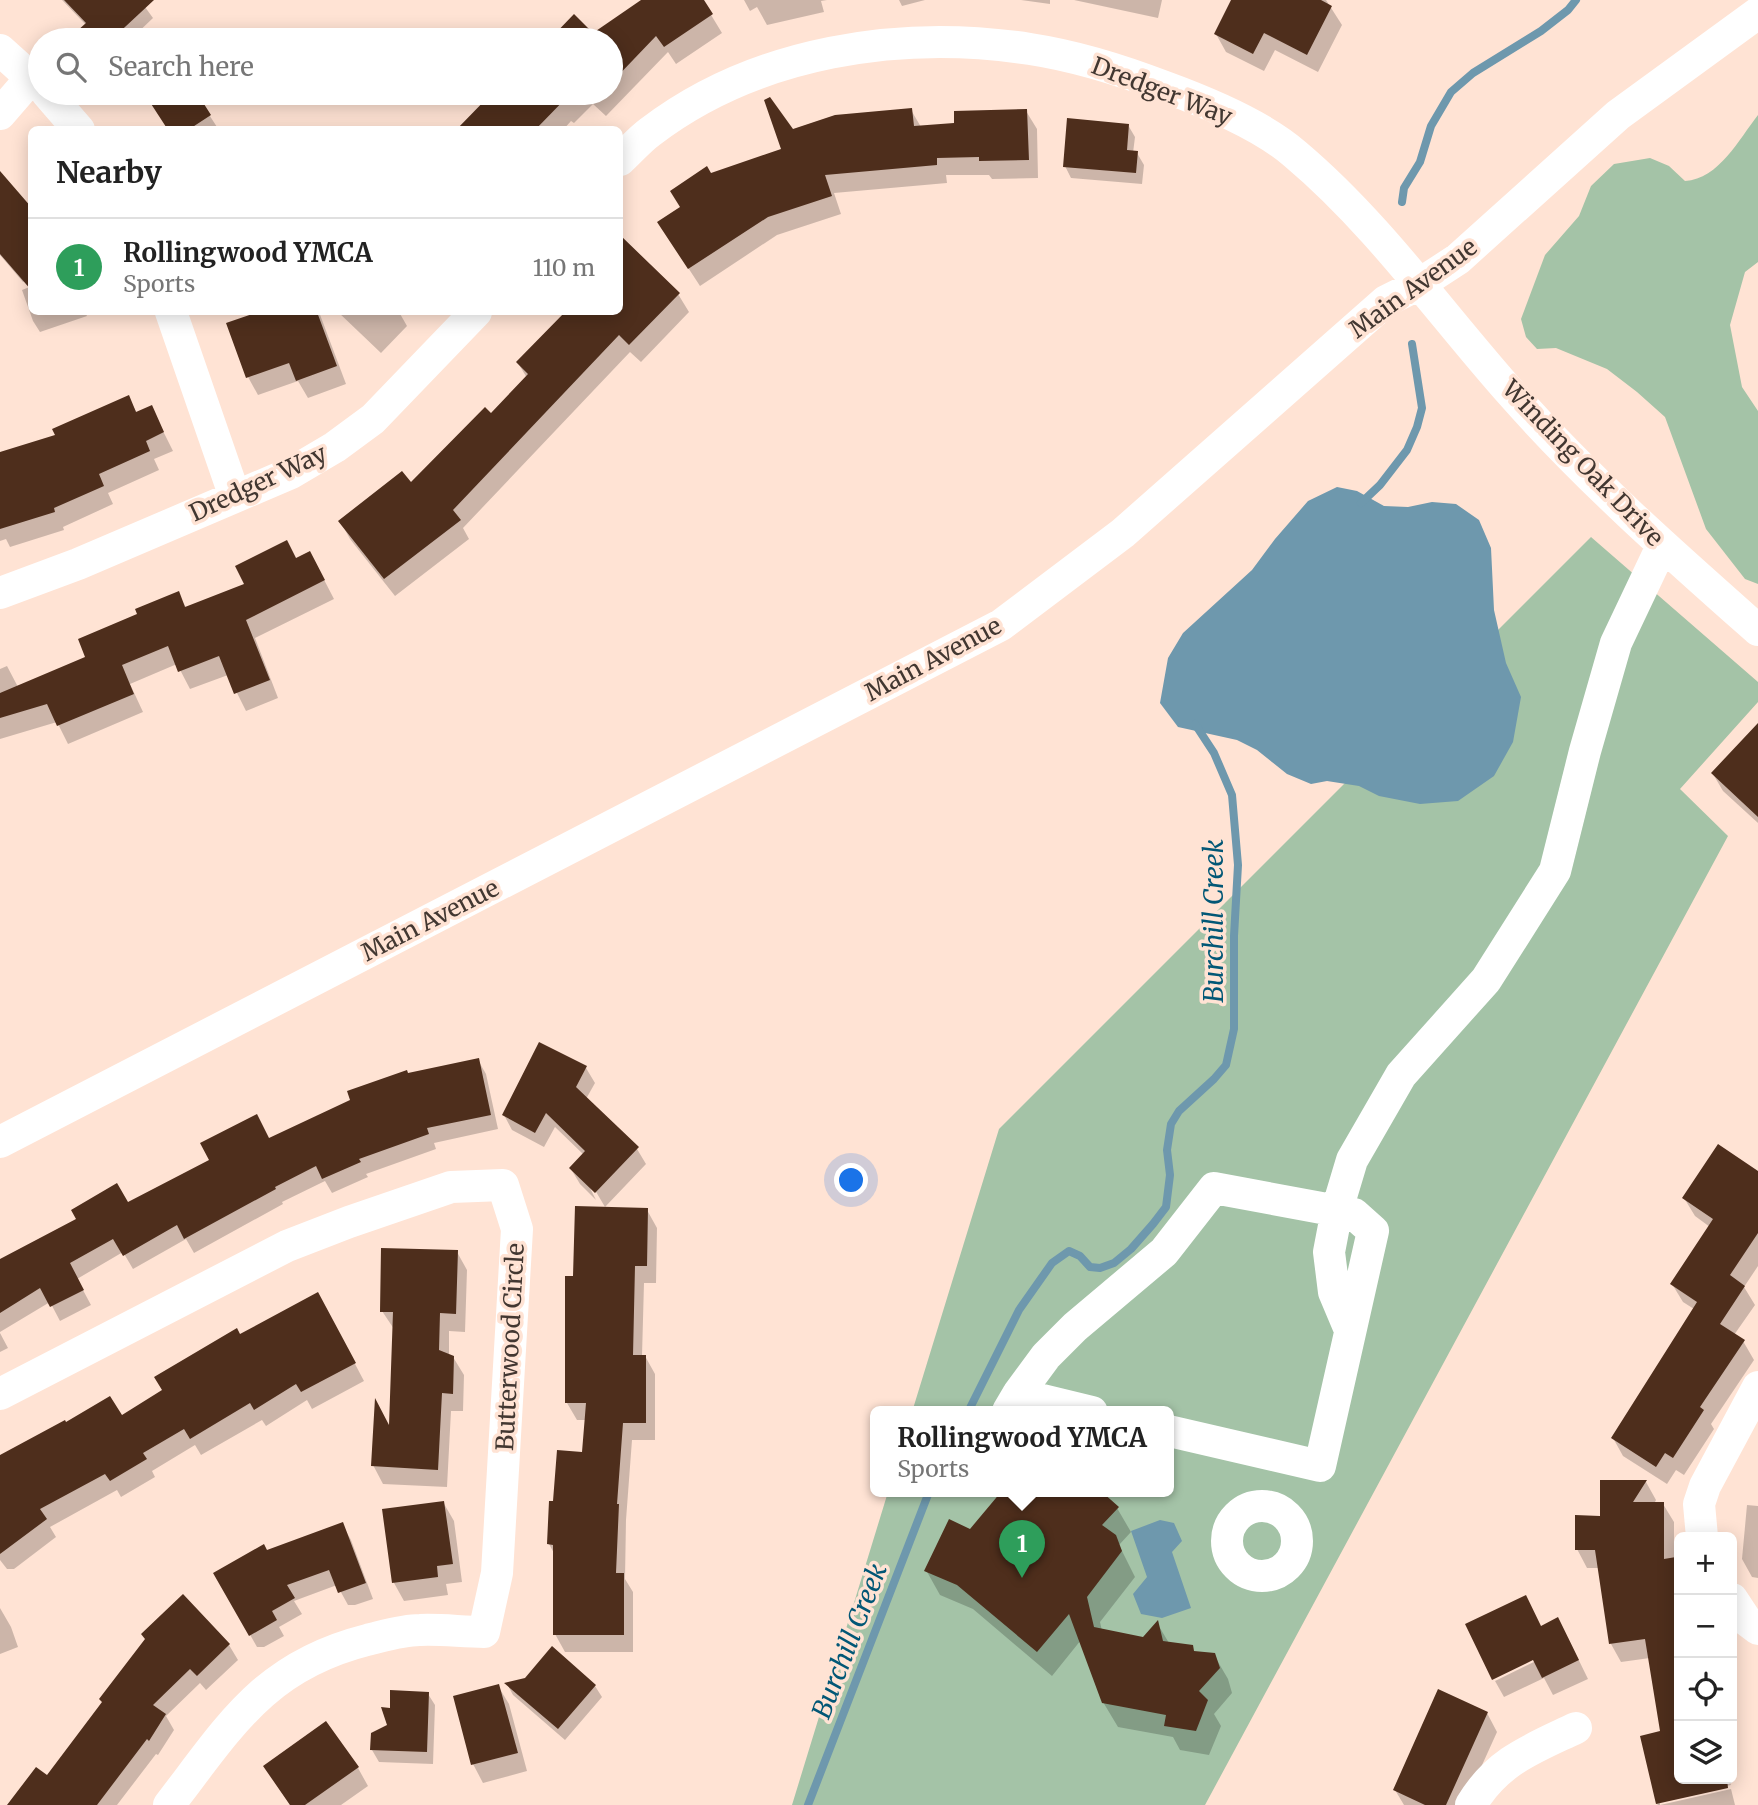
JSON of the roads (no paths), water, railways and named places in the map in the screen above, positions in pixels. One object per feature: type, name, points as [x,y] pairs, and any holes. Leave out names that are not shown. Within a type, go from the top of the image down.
[{"type":"street","name":"Main Avenue","points":[[0,1142],[1000,625],[1123,533],[1386,301],[1418,285],[1463,255],[1618,115],[1758,13]]},
{"type":"street","name":"Dredger Way","points":[[623,157],[648,133],[684,108],[778,65],[831,52],[888,45],[962,41],[1032,49],[1116,68],[1200,100],[1251,126],[1293,152],[1351,208],[1418,285]]},
{"type":"street","points":[[0,50],[28,74]]},
{"type":"street","points":[[0,114],[28,94]]},
{"type":"street","points":[[57,105],[76,126]]},
{"type":"street","name":"Winding Oak Drive","points":[[1418,285],[1511,393],[1626,513],[1758,631]]},
{"type":"street","points":[[172,315],[235,497]]},
{"type":"street","name":"Dredger Way","points":[[0,593],[78,564],[292,473],[335,447],[373,419],[473,315]]},
{"type":"street","points":[[1337,1210],[1352,1160],[1401,1075],[1486,980],[1555,871],[1616,643],[1662,545]]},
{"type":"street","name":"Butterwood Circle","points":[[0,1394],[287,1246],[451,1187],[503,1185],[517,1229],[497,1573],[484,1632],[418,1630],[382,1636],[316,1657],[285,1674],[255,1698],[225,1731],[169,1805]]},
{"type":"street","points":[[1039,1406],[1013,1403],[1046,1356],[1075,1327],[1164,1252],[1214,1188],[1354,1214],[1373,1231],[1321,1466],[1174,1432]]},
{"type":"street","points":[[1702,1532],[1699,1504],[1705,1486],[1758,1387]]},
{"type":"street","points":[[1267,1507],[1279,1458]]},
{"type":"street","points":[[1737,1606],[1746,1620],[1758,1629]]},
{"type":"street","points":[[1471,1805],[1501,1767],[1576,1728]]},
{"type":"water","points":[[1337,487],[1357,491],[1384,506],[1408,507],[1432,502],[1456,504],[1479,520],[1491,548],[1494,610],[1506,663],[1521,697],[1513,742],[1494,776],[1458,801],[1420,804],[1379,796],[1359,786],[1327,781],[1311,784],[1287,774],[1257,750],[1237,740],[1178,727],[1160,703],[1168,658],[1183,633],[1252,570],[1308,501]]},
{"type":"water","points":[[1160,1520],[1174,1523],[1182,1541],[1172,1552],[1191,1608],[1162,1618],[1141,1614],[1133,1594],[1147,1577],[1131,1531]]},
{"type":"waterway","points":[[1402,202],[1404,188],[1420,162],[1431,126],[1451,92],[1473,73],[1541,31],[1568,10],[1576,0]]},
{"type":"waterway","name":"Burchill Creek","points":[[1361,503],[1380,485],[1407,450],[1417,427],[1422,408],[1412,344]]},
{"type":"waterway","name":"Burchill Creek","points":[[971,1406],[1019,1310],[1052,1263],[1069,1251],[1080,1256],[1090,1267],[1100,1268],[1114,1263],[1131,1249],[1166,1207],[1170,1175],[1167,1150],[1171,1124],[1179,1111],[1226,1065],[1234,1029],[1234,936],[1238,865],[1232,795],[1214,753],[1195,724]]},
{"type":"waterway","name":"Burchill Creek","points":[[808,1805],[927,1497]]},
{"type":"place","name":"Rollingwood YMCA","points":[[1022,1578]]}]
